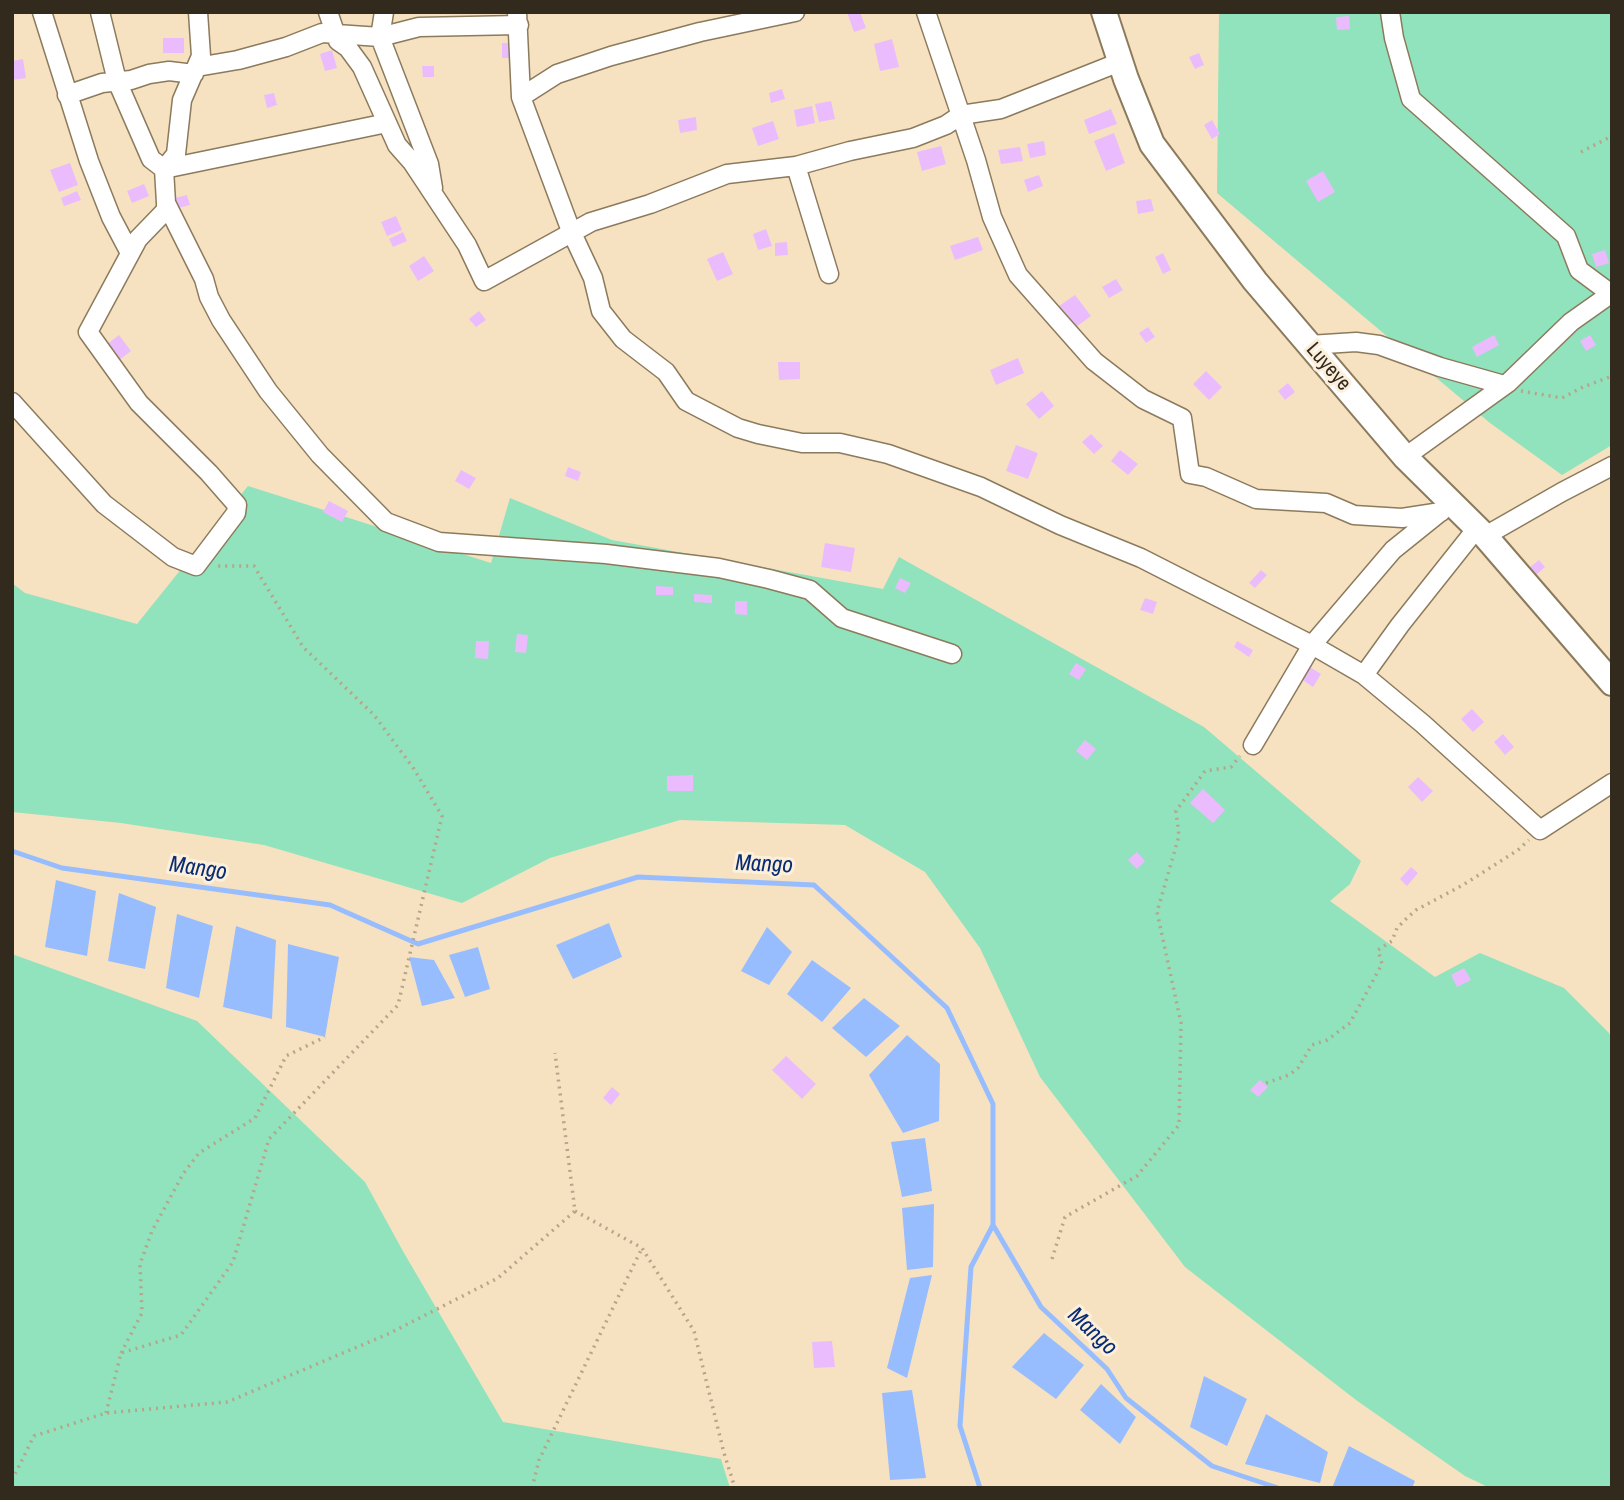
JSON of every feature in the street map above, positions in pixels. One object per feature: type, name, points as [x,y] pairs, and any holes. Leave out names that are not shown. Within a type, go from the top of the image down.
[{"type":"street","points":[[42,12],[98,184],[130,253]]},
{"type":"street","points":[[100,12],[117,81],[151,159],[164,169],[387,122]]},
{"type":"street","points":[[12,402],[104,504],[173,556],[196,566],[236,513],[237,505],[139,403],[88,332],[130,253],[148,227],[166,210],[164,169],[176,154],[182,100],[201,56],[198,12]]},
{"type":"street","points":[[328,12],[338,41],[348,48],[362,66],[400,150],[412,162],[467,245],[484,281],[591,222],[650,204],[727,174],[796,166],[913,138],[946,125],[961,115],[1000,109],[1120,62]]},
{"type":"street","points":[[384,12],[380,37],[429,164],[434,195]]},
{"type":"street","points":[[521,97],[557,74],[611,56],[700,32],[795,12]]},
{"type":"street","points":[[926,12],[992,217],[1018,275],[1094,361],[1143,399],[1182,418],[1190,474],[1206,477],[1256,499],[1326,503],[1354,515],[1402,518],[1447,507]]},
{"type":"street","name":"Luyeye","points":[[1104,12],[1152,144],[1255,281],[1447,507],[1481,532],[1612,683]]},
{"type":"street","points":[[1390,12],[1394,38],[1411,99],[1566,236],[1579,270],[1611,293],[1571,322],[1504,385],[1405,457]]},
{"type":"street","points":[[67,94],[102,83],[169,71],[195,71],[286,47],[321,33],[380,37],[419,27],[518,19],[521,97],[571,231],[593,278],[601,311],[623,338],[666,372],[686,401],[737,428],[802,443],[840,443],[888,454],[981,487],[1060,525],[1141,558],[1312,645],[1364,676],[1540,830],[1612,783]]},
{"type":"street","points":[[796,166],[829,274]]},
{"type":"street","points":[[166,203],[221,320],[268,391],[320,455],[386,522],[439,542],[606,554],[719,568],[769,579],[810,590],[842,618],[952,654]]},
{"type":"street","points":[[1309,345],[1356,342],[1379,345],[1440,367],[1504,385]]},
{"type":"street","points":[[1364,676],[1399,625],[1481,532],[1612,467]]},
{"type":"street","points":[[1253,744],[1312,645],[1392,550],[1447,507]]},
{"type":"path","points":[[1581,152],[1612,136]]},
{"type":"path","points":[[1504,385],[1525,393],[1562,398],[1612,376]]},
{"type":"path","points":[[121,1353],[181,1335],[233,1262],[269,1139],[398,1005],[442,816],[414,769],[374,715],[303,647],[254,566],[196,566]]},
{"type":"path","points":[[1052,1259],[1065,1217],[1137,1176],[1179,1125],[1181,1023],[1157,912],[1179,836],[1176,811],[1205,771],[1231,767],[1253,744]]},
{"type":"path","points":[[1266,1083],[1289,1075],[1298,1068],[1312,1045],[1327,1040],[1350,1023],[1382,964],[1378,950],[1392,941],[1397,928],[1407,918],[1416,910],[1463,885],[1518,850],[1540,830]]},
{"type":"path","points":[[106,1413],[121,1353],[142,1313],[140,1264],[152,1231],[183,1174],[199,1153],[255,1118],[286,1056],[325,1037]]},
{"type":"path","points":[[555,1053],[575,1211]]},
{"type":"path","points":[[575,1211],[642,1248],[694,1331],[735,1488]]},
{"type":"path","points":[[12,1479],[34,1436],[106,1413],[227,1402],[388,1334],[498,1278],[575,1211]]},
{"type":"path","points":[[532,1488],[540,1460],[580,1372],[642,1248]]},
{"type":"green space","points":[[1219,12],[1612,12],[1612,445],[1562,475],[1490,423],[1217,193]]},
{"type":"green space","points":[[248,486],[491,563],[510,498],[612,540],[883,589],[899,557],[1204,727],[1361,861],[1350,884],[1330,901],[1435,977],[1480,953],[1564,988],[1612,1039],[1612,1488],[1490,1488],[1465,1476],[1356,1400],[1185,1267],[1040,1077],[980,948],[925,872],[845,825],[680,820],[550,858],[462,903],[264,845],[121,823],[12,812],[12,583],[25,593],[137,624]]},
{"type":"green space","points":[[12,954],[197,1021],[365,1182],[503,1422],[721,1459],[730,1488],[12,1488]]},
{"type":"water","points":[[56,880],[96,891],[87,956],[45,947]]},
{"type":"water","points":[[119,893],[156,907],[145,969],[108,961]]},
{"type":"water","points":[[177,914],[213,926],[199,998],[166,988]]},
{"type":"water","points":[[609,923],[622,957],[573,979],[556,945]]},
{"type":"water","points":[[236,926],[276,940],[272,1019],[223,1007]]},
{"type":"water","points":[[767,927],[792,952],[769,985],[741,971]]},
{"type":"water","points":[[288,944],[339,957],[325,1037],[286,1027]]},
{"type":"water","points":[[478,947],[490,989],[465,997],[449,955]]},
{"type":"water","points":[[409,957],[434,960],[455,998],[422,1006]]},
{"type":"water","points":[[812,960],[851,988],[822,1022],[787,994]]},
{"type":"water","points":[[864,998],[900,1026],[866,1057],[832,1028]]},
{"type":"water","points":[[907,1035],[940,1064],[939,1121],[903,1133],[869,1075]]},
{"type":"water","points":[[925,1138],[932,1191],[902,1197],[891,1142]]},
{"type":"water","points":[[934,1204],[933,1267],[907,1270],[902,1208]]},
{"type":"water","points":[[932,1275],[907,1378],[887,1368],[910,1278]]},
{"type":"water","points":[[1044,1333],[1084,1365],[1056,1399],[1012,1367]]},
{"type":"water","points":[[1204,1376],[1247,1399],[1227,1446],[1190,1427]]},
{"type":"water","points":[[1101,1384],[1136,1417],[1120,1444],[1080,1410]]},
{"type":"water","points":[[912,1390],[926,1478],[890,1480],[882,1393]]},
{"type":"water","points":[[1266,1414],[1328,1452],[1320,1483],[1245,1464]]},
{"type":"water","points":[[1349,1446],[1415,1481],[1412,1488],[1332,1488]]},
{"type":"building","points":[[847,12],[860,12],[866,28],[854,32]]},
{"type":"building","points":[[1349,16],[1350,29],[1337,30],[1336,17]]},
{"type":"building","points":[[163,38],[184,38],[184,53],[163,53]]},
{"type":"building","points":[[892,39],[899,67],[880,71],[874,44]]},
{"type":"building","points":[[502,43],[514,43],[514,58],[502,58]]},
{"type":"building","points":[[332,50],[337,68],[325,71],[320,54]]},
{"type":"building","points":[[1199,53],[1204,65],[1195,69],[1189,57]]},
{"type":"building","points":[[23,59],[26,78],[12,80],[12,61]]},
{"type":"building","points":[[422,66],[434,66],[434,77],[423,77]]},
{"type":"building","points":[[782,89],[785,99],[771,103],[769,93]]},
{"type":"building","points":[[274,93],[277,105],[267,108],[264,95]]},
{"type":"building","points":[[831,101],[835,119],[819,122],[815,104]]},
{"type":"building","points":[[812,106],[815,123],[797,127],[794,110]]},
{"type":"building","points":[[1111,109],[1117,124],[1089,134],[1084,120]]},
{"type":"building","points":[[696,117],[697,130],[680,133],[678,120]]},
{"type":"building","points":[[1212,120],[1220,134],[1212,139],[1204,125]]},
{"type":"building","points":[[773,121],[779,139],[758,146],[752,128]]},
{"type":"building","points":[[1114,133],[1125,163],[1106,171],[1094,141]]},
{"type":"building","points":[[1044,141],[1046,155],[1030,158],[1027,144]]},
{"type":"building","points":[[941,146],[946,164],[922,171],[917,152]]},
{"type":"building","points":[[1020,147],[1023,161],[1001,164],[998,150]]},
{"type":"building","points":[[70,163],[78,185],[59,192],[50,170]]},
{"type":"building","points":[[1323,171],[1335,192],[1318,202],[1306,181]]},
{"type":"building","points":[[1039,175],[1043,186],[1028,192],[1024,180]]},
{"type":"building","points":[[144,184],[149,196],[132,203],[127,191]]},
{"type":"building","points":[[77,191],[81,200],[64,206],[61,198]]},
{"type":"building","points":[[187,195],[190,205],[178,208],[175,198]]},
{"type":"building","points":[[1151,199],[1154,211],[1138,214],[1136,201]]},
{"type":"building","points":[[396,216],[402,230],[387,236],[381,222]]},
{"type":"building","points":[[766,229],[772,246],[758,250],[753,234]]},
{"type":"building","points":[[403,232],[407,241],[393,247],[389,239]]},
{"type":"building","points":[[978,237],[983,250],[955,260],[950,246]]},
{"type":"building","points":[[787,242],[788,255],[775,256],[775,243]]},
{"type":"building","points":[[1605,250],[1609,263],[1596,267],[1592,254]]},
{"type":"building","points":[[723,252],[733,274],[717,281],[707,259]]},
{"type":"building","points":[[1163,253],[1171,270],[1163,274],[1155,257]]},
{"type":"building","points":[[424,256],[434,271],[418,281],[409,266]]},
{"type":"building","points":[[1116,279],[1123,290],[1109,298],[1102,287]]},
{"type":"building","points":[[1075,295],[1091,316],[1072,330],[1056,308]]},
{"type":"building","points":[[479,311],[486,320],[476,327],[469,319]]},
{"type":"building","points":[[1148,327],[1155,337],[1146,343],[1139,333]]},
{"type":"building","points":[[119,335],[131,351],[114,364],[102,348]]},
{"type":"building","points":[[1494,335],[1499,345],[1477,357],[1472,347]]},
{"type":"building","points":[[1590,335],[1596,345],[1586,351],[1580,341]]},
{"type":"building","points":[[1018,358],[1024,373],[996,385],[990,370]]},
{"type":"building","points":[[778,362],[800,362],[800,379],[779,380]]},
{"type":"building","points":[[1206,371],[1222,387],[1209,400],[1193,384]]},
{"type":"building","points":[[1288,383],[1295,392],[1285,400],[1278,391]]},
{"type":"building","points":[[1042,391],[1054,406],[1039,419],[1026,404]]},
{"type":"building","points":[[1091,434],[1103,446],[1094,454],[1082,442]]},
{"type":"building","points":[[1016,445],[1038,453],[1028,479],[1006,471]]},
{"type":"building","points":[[1120,450],[1138,464],[1128,475],[1111,461]]},
{"type":"building","points":[[568,467],[581,472],[578,481],[565,476]]},
{"type":"building","points":[[461,470],[476,478],[469,489],[455,481]]},
{"type":"building","points":[[329,501],[348,511],[342,522],[323,512]]},
{"type":"building","points":[[825,543],[855,548],[851,572],[821,567]]},
{"type":"building","points":[[1539,560],[1545,567],[1535,576],[1529,568]]},
{"type":"building","points":[[1261,570],[1267,575],[1255,588],[1249,583]]},
{"type":"building","points":[[900,578],[911,583],[905,593],[895,588]]},
{"type":"building","points":[[656,586],[673,587],[673,595],[656,595]]},
{"type":"building","points":[[694,594],[712,595],[712,603],[694,602]]},
{"type":"building","points":[[1145,598],[1157,602],[1153,614],[1140,610]]},
{"type":"building","points":[[735,601],[747,601],[747,615],[735,614]]},
{"type":"building","points":[[517,634],[528,635],[526,653],[515,652]]},
{"type":"building","points":[[476,641],[489,641],[488,659],[475,658]]},
{"type":"building","points":[[1237,641],[1253,650],[1249,657],[1234,647]]},
{"type":"building","points":[[1076,663],[1086,669],[1079,680],[1069,674]]},
{"type":"building","points":[[1305,664],[1321,674],[1313,687],[1297,676]]},
{"type":"building","points":[[1472,709],[1484,722],[1473,732],[1461,719]]},
{"type":"building","points":[[1503,734],[1514,747],[1505,755],[1494,742]]},
{"type":"building","points":[[1085,740],[1096,749],[1087,760],[1076,751]]},
{"type":"building","points":[[693,775],[693,791],[667,791],[667,776]]},
{"type":"building","points":[[1418,777],[1433,791],[1422,802],[1408,787]]},
{"type":"building","points":[[1203,789],[1225,810],[1213,823],[1190,803]]},
{"type":"building","points":[[1137,852],[1145,861],[1137,869],[1128,860]]},
{"type":"building","points":[[1411,867],[1418,873],[1407,886],[1400,879]]},
{"type":"building","points":[[1464,968],[1471,980],[1457,987],[1451,975]]},
{"type":"building","points":[[786,1056],[816,1084],[802,1099],[772,1070]]},
{"type":"building","points":[[1260,1080],[1268,1087],[1258,1097],[1250,1090]]},
{"type":"building","points":[[612,1087],[620,1094],[611,1105],[603,1098]]},
{"type":"building","points":[[832,1341],[835,1367],[814,1368],[812,1342]]},
{"type":"waterway","name":"Mango","points":[[12,851],[62,868],[330,905],[418,944],[638,877],[814,885],[947,1008],[993,1104],[993,1225],[1041,1307],[1107,1369],[1126,1398],[1212,1466],[1278,1488]]},
{"type":"waterway","points":[[980,1488],[960,1426],[971,1267],[993,1225]]}]
